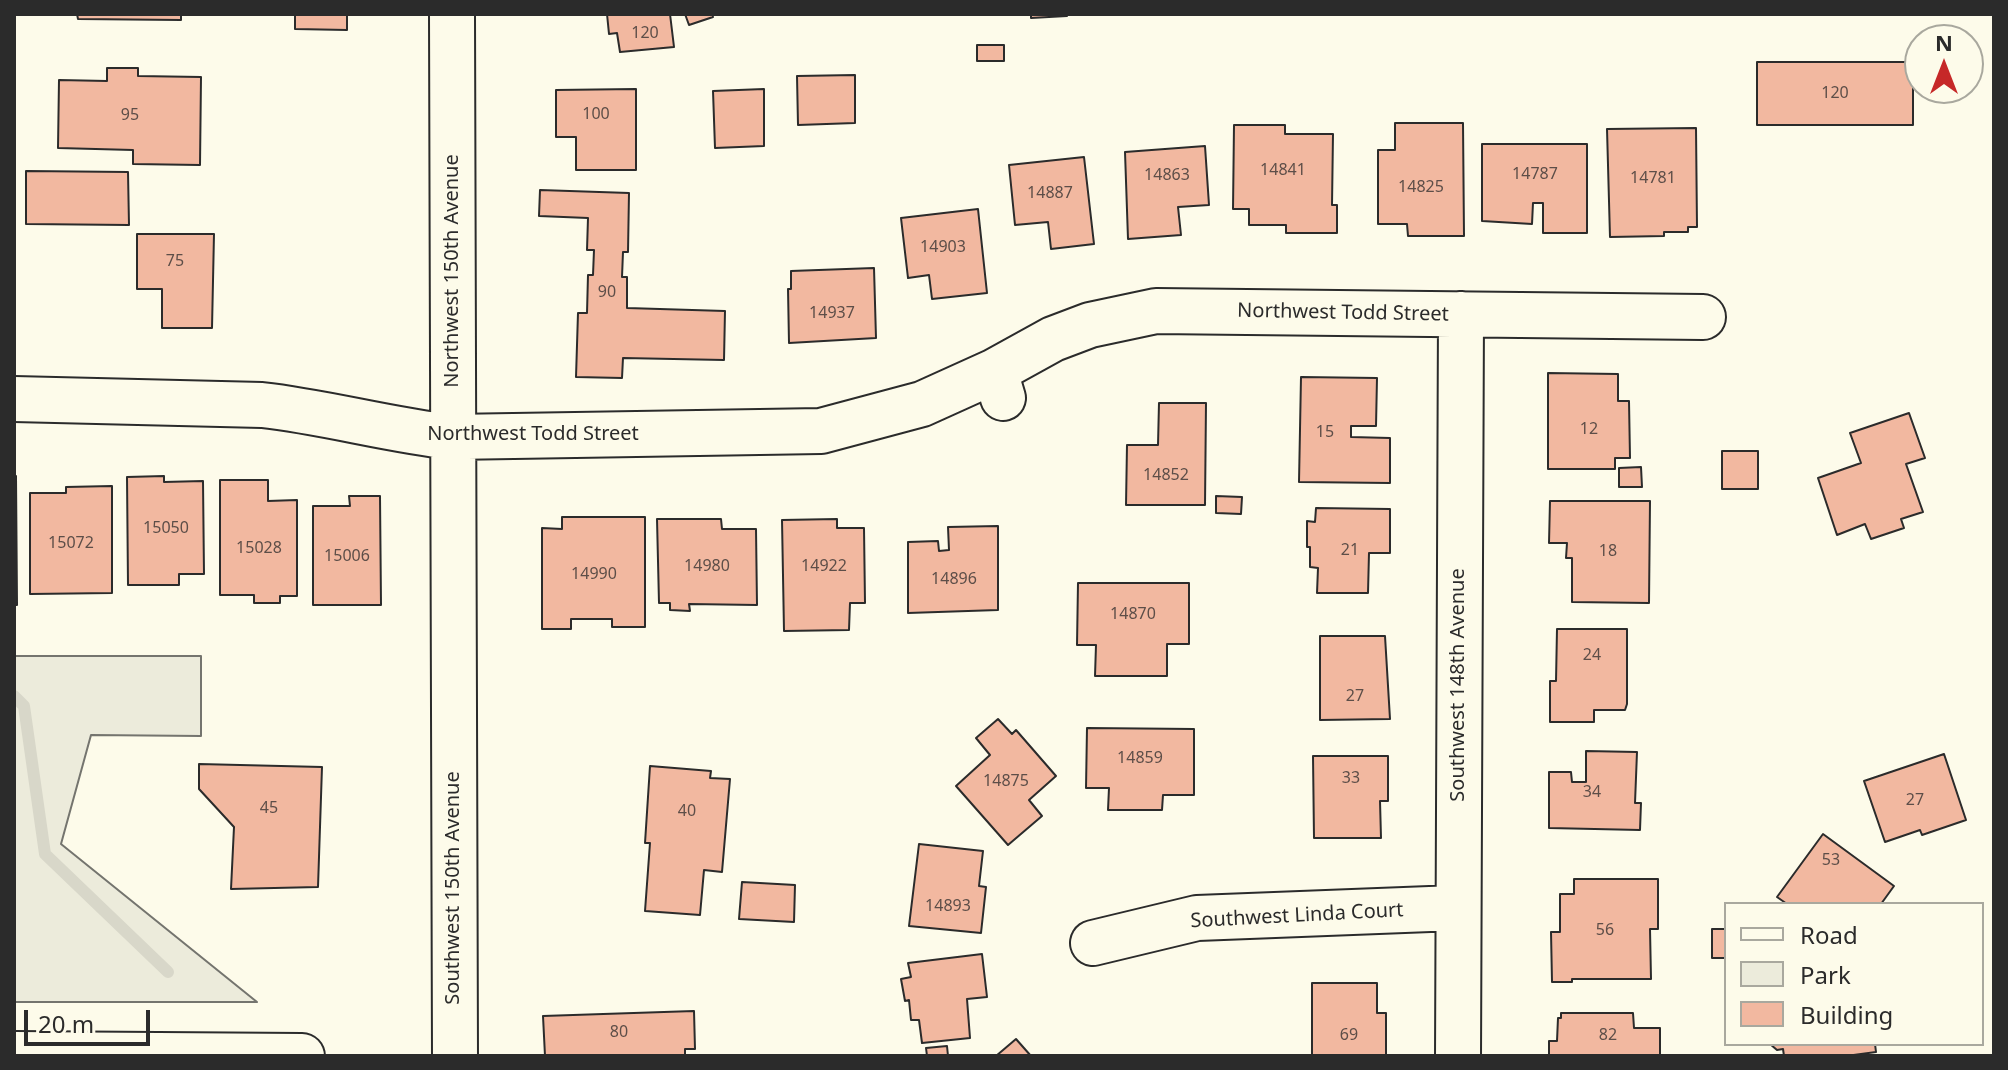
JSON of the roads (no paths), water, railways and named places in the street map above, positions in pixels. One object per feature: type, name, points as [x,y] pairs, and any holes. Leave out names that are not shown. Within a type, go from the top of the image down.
[{"type":"street","name":"Northwest 150th Avenue","points":[[452,14],[452,721]]},
{"type":"street","name":"Northwest Todd Street","points":[[14,399],[262,405],[452,437],[821,431],[999,384],[1053,339],[1090,325],[1156,311],[1703,317]]},
{"type":"street","name":"Southwest 148th Avenue","points":[[1458,1056],[1456,908],[1461,314]]},
{"type":"street","name":"Southwest 150th Avenue","points":[[452,721],[455,1056]]},
{"type":"street","name":"Southwest Linda Court","points":[[1093,943],[1197,918],[1456,908]]},
{"type":"street","points":[[14,1054],[302,1056]]},
{"type":"waterway","points":[[14,696],[24,706],[45,854],[168,972]]}]
